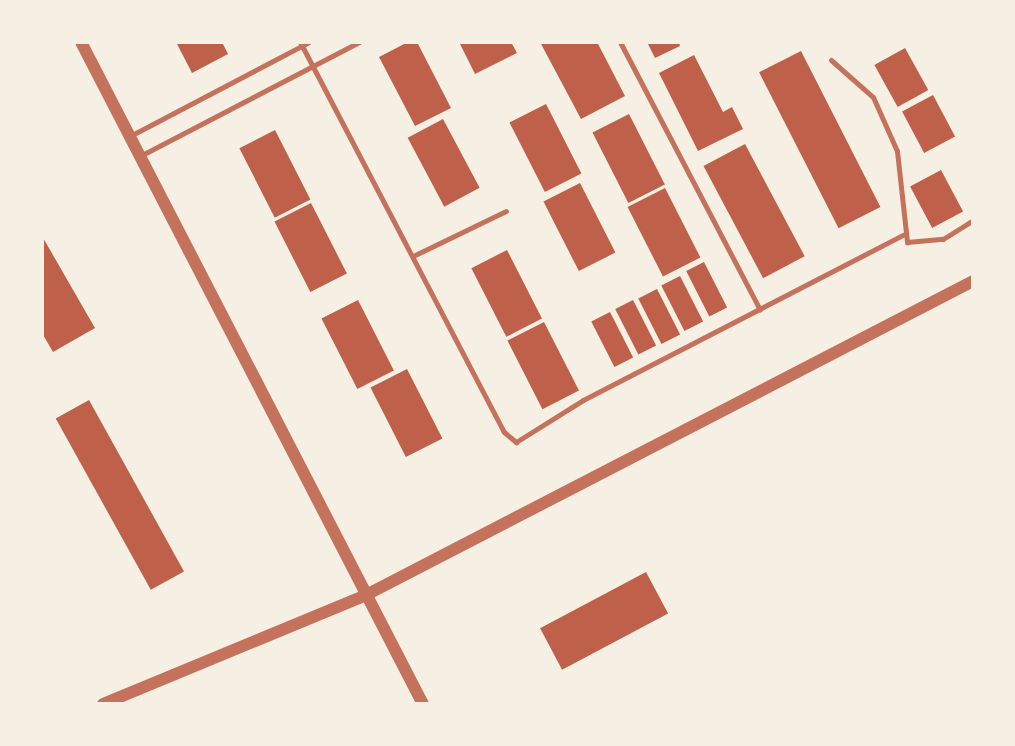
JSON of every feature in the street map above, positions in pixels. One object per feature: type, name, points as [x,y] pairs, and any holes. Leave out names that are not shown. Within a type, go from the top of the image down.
[{"type":"street","points":[[81,42],[423,704]]},
{"type":"street","points":[[103,704],[366,595],[973,281]]},
{"type":"lane","points":[[129,136],[309,42]]},
{"type":"lane","points":[[339,42],[350,47]]},
{"type":"lane","points":[[140,157],[359,42]]},
{"type":"lane","points":[[620,42],[760,310]]},
{"type":"lane","points":[[301,44],[316,64],[504,432],[516,442],[583,400],[903,235]]},
{"type":"lane","points":[[831,60],[873,97],[897,151],[903,235],[907,242],[943,239],[973,220]]},
{"type":"lane","points":[[415,255],[506,211]]},
{"type":"building","points":[[176,42],[222,42],[228,54],[192,73]]},
{"type":"building","points":[[408,42],[417,42],[451,108],[415,126],[379,57]]},
{"type":"building","points":[[459,42],[511,42],[517,53],[475,74]]},
{"type":"building","points":[[540,42],[597,42],[625,96],[581,119]]},
{"type":"building","points":[[647,42],[679,42],[680,46],[655,58]]},
{"type":"building","points":[[905,48],[928,90],[898,107],[874,65]]},
{"type":"building","points":[[801,51],[880,207],[839,228],[759,72]]},
{"type":"building","points":[[694,55],[723,112],[732,107],[743,129],[698,151],[659,73]]},
{"type":"building","points":[[933,95],[955,136],[924,153],[902,111]]},
{"type":"building","points":[[546,104],[581,173],[545,192],[509,123]]},
{"type":"building","points":[[629,114],[665,184],[628,203],[592,133]]},
{"type":"building","points":[[443,119],[480,188],[444,207],[408,138]]},
{"type":"building","points":[[275,130],[310,199],[275,218],[239,148]]},
{"type":"building","points":[[745,144],[805,256],[763,278],[704,166]]},
{"type":"building","points":[[941,170],[963,211],[932,228],[910,186]]},
{"type":"building","points":[[580,183],[615,252],[579,271],[543,202]]},
{"type":"building","points":[[665,188],[700,257],[663,277],[628,207]]},
{"type":"building","points":[[311,203],[347,273],[310,292],[274,222]]},
{"type":"building","points":[[42,236],[95,328],[53,352],[42,333]]},
{"type":"building","points":[[507,250],[542,319],[506,337],[471,268]]},
{"type":"building","points":[[704,262],[727,307],[709,317],[686,271]]},
{"type":"building","points":[[680,276],[703,321],[684,331],[661,286]]},
{"type":"building","points":[[657,289],[680,334],[661,344],[638,299]]},
{"type":"building","points":[[358,300],[394,370],[357,389],[321,319]]},
{"type":"building","points":[[633,300],[656,345],[638,355],[615,309]]},
{"type":"building","points":[[610,312],[633,357],[614,367],[591,322]]},
{"type":"building","points":[[544,322],[579,391],[542,409],[507,341]]},
{"type":"building","points":[[407,369],[442,438],[406,457],[370,388]]},
{"type":"building","points":[[89,400],[184,571],[151,590],[56,418]]},
{"type":"building","points":[[646,572],[668,613],[562,670],[540,628]]}]
